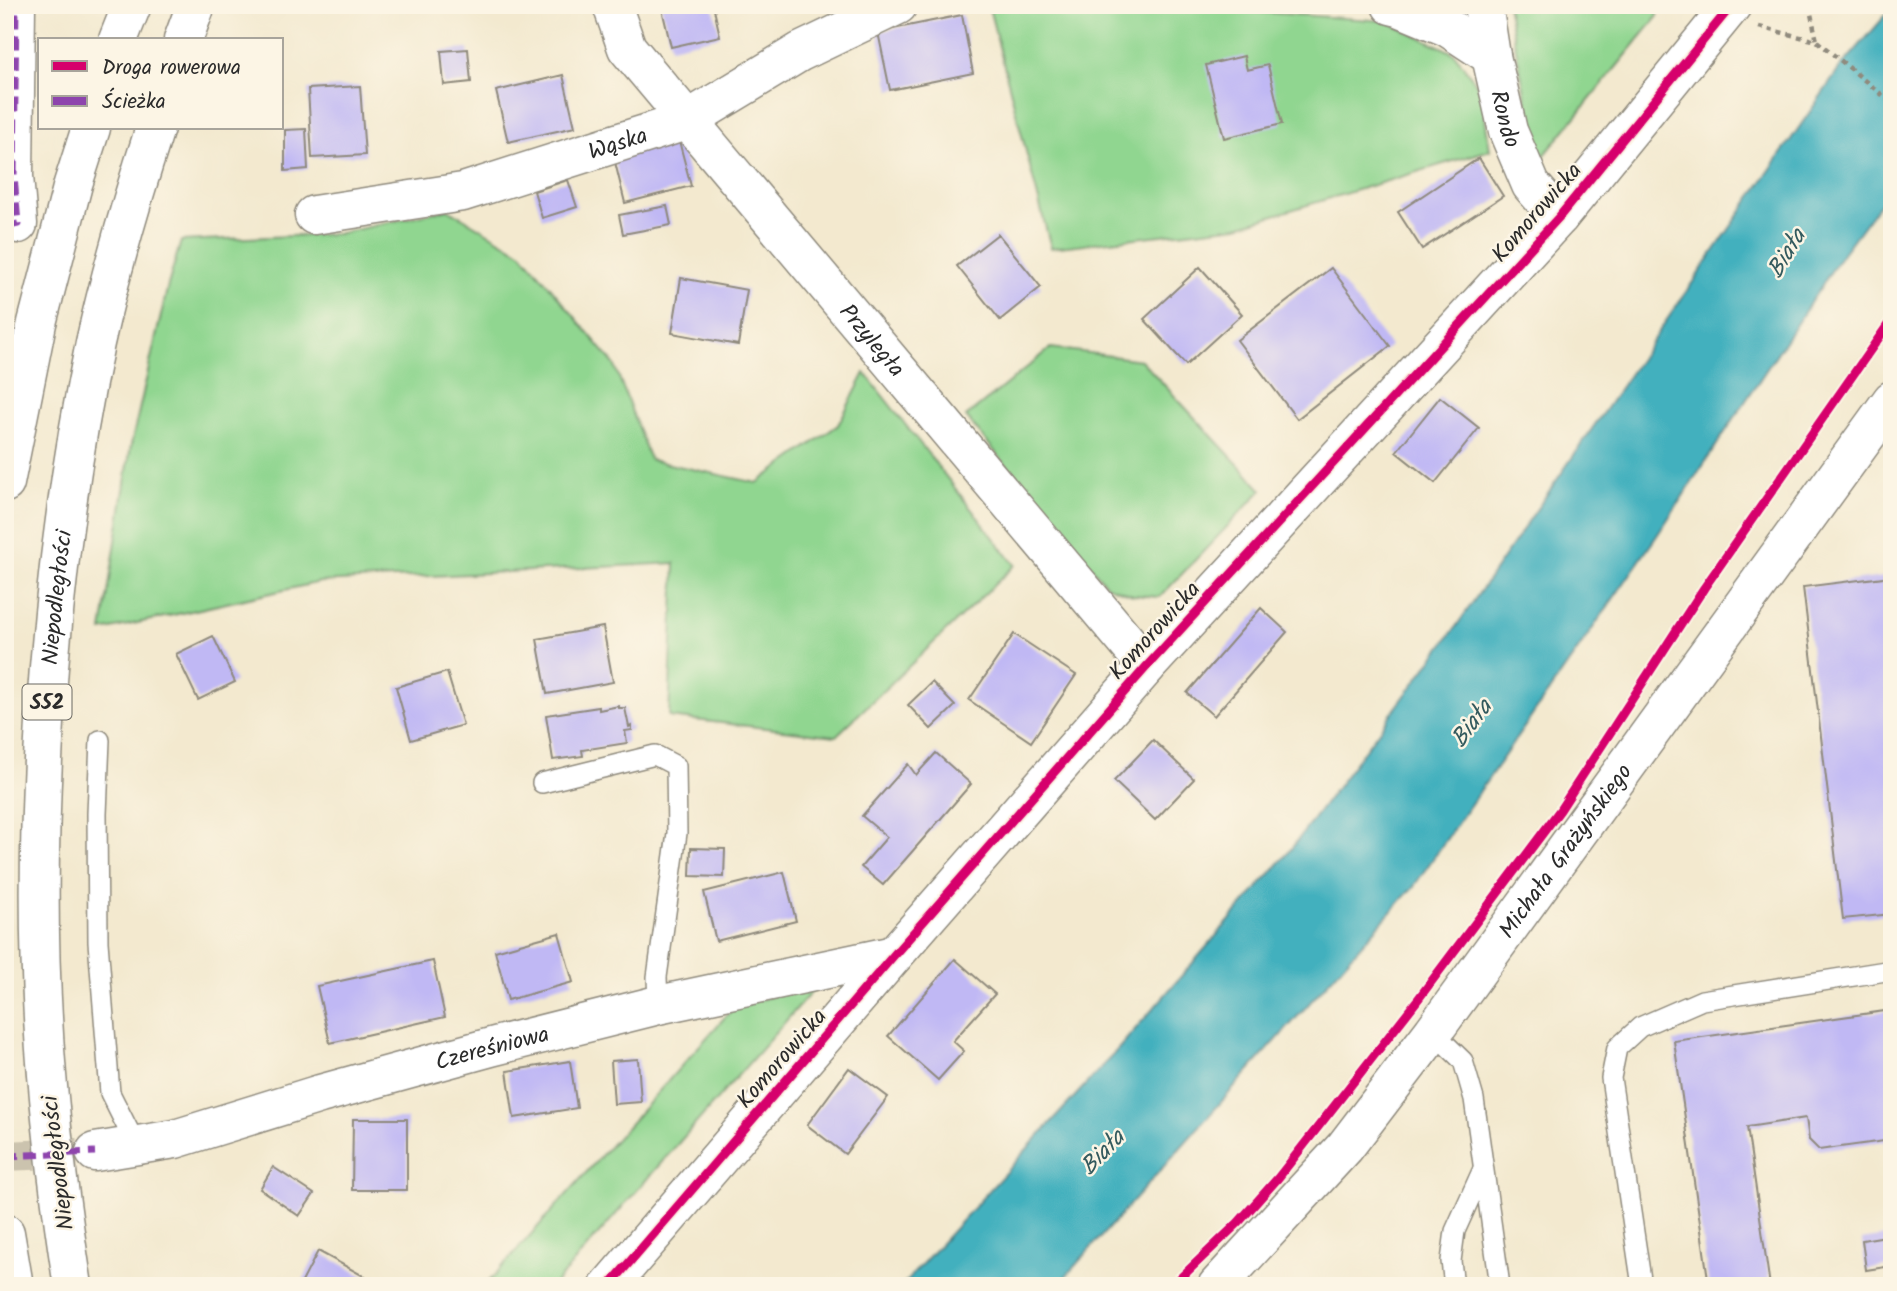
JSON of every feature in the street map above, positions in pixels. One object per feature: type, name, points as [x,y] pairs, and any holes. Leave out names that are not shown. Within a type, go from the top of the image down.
[{"type":"main road","points":[[16,5],[14,176],[18,224]]},
{"type":"main road","points":[[119,38],[132,5]]},
{"type":"main road","points":[[184,38],[196,5]]},
{"type":"main road","name":"Przyległa","points":[[612,5],[627,48],[686,121],[1147,666]]},
{"type":"main road","name":"Wąska","points":[[314,215],[463,192],[686,121],[800,52],[898,5]]},
{"type":"main road","points":[[1391,5],[1447,27],[1491,55]]},
{"type":"main road","name":"Rondo","points":[[1483,5],[1508,131],[1531,185],[1559,217]]},
{"type":"main road","name":"Komorowicka","points":[[610,1286],[1147,666],[1745,16]]},
{"type":"main road","points":[[5,483],[37,323],[73,184],[90,130]]},
{"type":"main road","name":"Niepodległości","points":[[73,1286],[59,1193],[47,1073],[40,927],[41,796],[51,638],[67,500],[96,343],[131,204],[154,130]]},
{"type":"main road","name":"Michała Grażyńskiego","points":[[1217,1286],[1345,1146],[1433,1032],[1892,400]]},
{"type":"main road","name":"Czereśniowa","points":[[95,1152],[174,1139],[333,1090],[658,1004],[894,955]]},
{"type":"main road","points":[[5,1233],[13,1286]]},
{"type":"lane","points":[[100,740],[97,814],[99,943],[110,1093],[136,1145]]},
{"type":"lane","points":[[542,783],[655,755],[676,766],[677,833],[657,977],[658,1004]]},
{"type":"lane","points":[[1642,1286],[1611,1078],[1617,1048],[1640,1027],[1702,1000],[1892,970]]},
{"type":"lane","points":[[1433,1032],[1463,1061],[1474,1099],[1500,1286]]},
{"type":"lane","points":[[1454,1286],[1451,1261],[1455,1231],[1483,1168]]},
{"type":"path","points":[[1809,5],[1817,41]]},
{"type":"path","points":[[1745,16],[1817,41],[1892,103]]},
{"type":"green space","points":[[1075,5],[1214,9],[1386,21],[1454,53],[1481,91],[1490,150],[1238,226],[1051,248],[989,8]]},
{"type":"green space","points":[[1507,5],[1653,5],[1658,16],[1539,162]]},
{"type":"green space","points":[[448,209],[522,253],[614,364],[650,460],[757,483],[838,425],[865,373],[1015,565],[836,736],[669,717],[675,563],[320,582],[102,631],[131,445],[168,285],[181,241],[337,234]]},
{"type":"green space","points":[[1051,348],[1141,360],[1262,490],[1160,597],[1133,595],[1107,586],[966,417]]},
{"type":"green space","points":[[821,981],[553,1286],[485,1286],[733,1008]]},
{"type":"water","name":"Biała","points":[[1892,8],[1892,187],[1843,253],[1656,537],[1414,886],[1057,1286],[902,1286],[1119,1048],[1288,853],[1453,631],[1840,68]]},
{"type":"building","points":[[661,5],[713,5],[720,36],[671,47]]},
{"type":"building","points":[[962,15],[973,73],[890,90],[878,32]]},
{"type":"building","points":[[468,49],[471,82],[444,85],[441,51]]},
{"type":"building","points":[[1244,56],[1247,70],[1268,65],[1282,124],[1224,138],[1206,65]]},
{"type":"building","points":[[563,75],[575,127],[508,142],[496,91]]},
{"type":"building","points":[[360,86],[365,155],[312,158],[308,89]]},
{"type":"building","points":[[306,129],[308,169],[285,171],[285,130]]},
{"type":"building","points":[[678,137],[691,186],[625,203],[613,154]]},
{"type":"building","points":[[1479,158],[1503,196],[1422,249],[1398,212]]},
{"type":"building","points":[[568,180],[577,207],[542,218],[534,191]]},
{"type":"building","points":[[667,206],[671,225],[623,234],[619,215]]},
{"type":"building","points":[[998,234],[1041,287],[1000,320],[957,266]]},
{"type":"building","points":[[1200,267],[1242,314],[1186,365],[1144,319]]},
{"type":"building","points":[[1331,268],[1390,346],[1297,419],[1237,340]]},
{"type":"building","points":[[681,278],[747,290],[738,345],[672,333]]},
{"type":"building","points":[[1440,397],[1479,428],[1435,483],[1396,452]]},
{"type":"building","points":[[1892,576],[1892,914],[1843,919],[1803,587]]},
{"type":"building","points":[[1261,608],[1287,632],[1214,716],[1187,693]]},
{"type":"building","points":[[603,627],[613,682],[547,694],[537,639]]},
{"type":"building","points":[[1014,634],[1076,675],[1031,742],[969,700]]},
{"type":"building","points":[[213,636],[235,682],[198,700],[176,654]]},
{"type":"building","points":[[447,672],[463,725],[411,740],[396,687]]},
{"type":"building","points":[[932,682],[955,706],[931,729],[908,705]]},
{"type":"building","points":[[619,706],[625,708],[629,727],[632,726],[632,730],[625,731],[627,743],[582,750],[583,756],[553,760],[546,715]]},
{"type":"building","points":[[1153,740],[1194,779],[1155,820],[1114,781]]},
{"type":"building","points":[[936,753],[971,784],[883,885],[861,867],[887,837],[862,816],[908,764],[916,775]]},
{"type":"building","points":[[691,848],[725,849],[724,877],[690,876]]},
{"type":"building","points":[[784,872],[796,921],[716,941],[704,892]]},
{"type":"building","points":[[559,933],[573,982],[508,1000],[495,951]]},
{"type":"building","points":[[955,959],[995,994],[953,1041],[964,1051],[938,1080],[888,1036]]},
{"type":"building","points":[[433,961],[445,1017],[330,1043],[317,986]]},
{"type":"building","points":[[1892,1010],[1892,1140],[1819,1150],[1809,1140],[1806,1118],[1747,1127],[1770,1286],[1709,1286],[1674,1041]]},
{"type":"building","points":[[638,1059],[641,1102],[614,1104],[611,1061]]},
{"type":"building","points":[[570,1061],[577,1108],[514,1118],[507,1071]]},
{"type":"building","points":[[849,1068],[888,1097],[845,1154],[807,1125]]},
{"type":"building","points":[[353,1119],[407,1119],[407,1190],[352,1190]]},
{"type":"building","points":[[273,1167],[314,1194],[299,1216],[260,1189]]},
{"type":"building","points":[[1892,1235],[1892,1266],[1866,1270],[1862,1240]]},
{"type":"building","points":[[318,1251],[378,1284],[377,1286],[300,1286]]},
{"type":"tunnel","points":[[5,1156],[77,1153]]},
{"type":"marked path","points":[[5,227],[18,224],[14,176],[16,5]]},
{"type":"marked path","points":[[5,1156],[95,1152]]},
{"type":"cycle path","points":[[609,1286],[1147,666],[1559,217],[1732,5]]},
{"type":"cycle path","points":[[1172,1286],[1238,1223],[1278,1178],[1419,998],[1560,810],[1704,588],[1892,319]]}]
